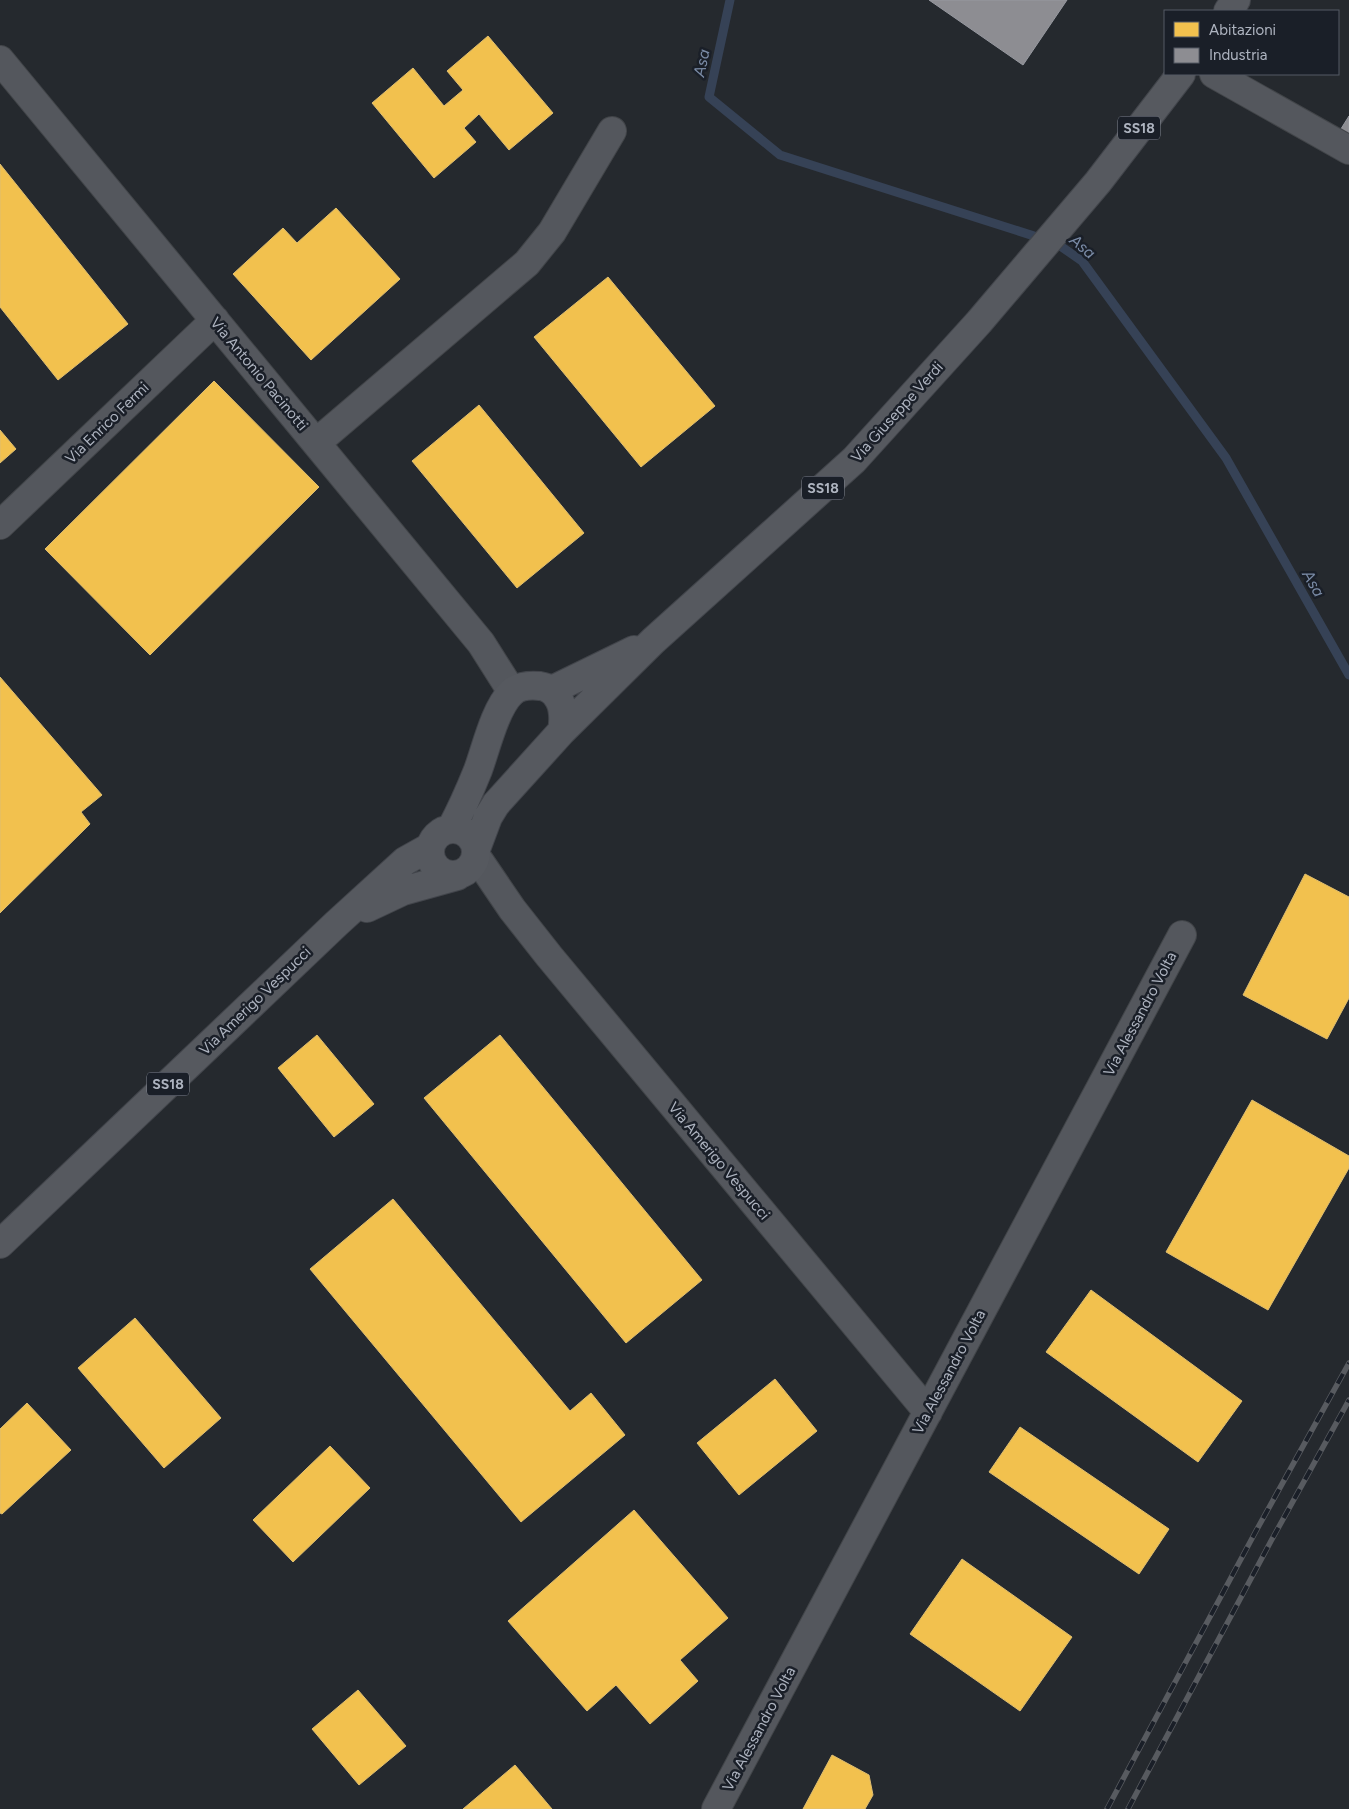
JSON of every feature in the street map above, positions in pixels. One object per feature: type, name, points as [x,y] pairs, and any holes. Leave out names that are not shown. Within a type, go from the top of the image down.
[{"type":"main road","name":"Via Giuseppe Verdi","points":[[468,863],[488,817],[496,804],[562,731],[654,641],[854,460],[979,322],[1098,182],[1180,75]]},
{"type":"main road","name":"Via Giuseppe Verdi","points":[[552,690],[654,641]]},
{"type":"main road","points":[[512,692],[523,687],[535,685],[552,690],[561,704],[564,723],[562,731]]},
{"type":"main road","name":"SS18","points":[[430,847],[438,835],[451,829],[477,772],[497,714],[512,692]]},
{"type":"main road","points":[[430,847],[432,862],[442,873],[468,863],[475,843],[468,834],[451,829]]},
{"type":"main road","name":"Via Amerigo Vespucci","points":[[0,1244],[404,861],[430,847]]},
{"type":"main road","name":"Via Amerigo Vespucci","points":[[336,924],[402,890],[468,863]]},
{"type":"street","name":"Via Antonio Pacinotti","points":[[0,60],[480,642],[512,692]]},
{"type":"street","points":[[1216,75],[1349,150]]},
{"type":"street","points":[[316,443],[527,263],[552,232],[612,131]]},
{"type":"street","name":"Via Enrico Fermi","points":[[0,525],[215,320]]},
{"type":"street","name":"Via Amerigo Vespucci","points":[[468,863],[512,910],[928,1412]]},
{"type":"street","name":"Via Alessandro Volta","points":[[716,1809],[1182,935]]},
{"type":"building: Abitazioni","points":[[488,36],[553,113],[509,150],[479,114],[464,128],[476,142],[434,178],[372,103],[413,68],[444,106],[463,90],[447,71]]},
{"type":"building: Abitazioni","points":[[0,164],[128,324],[58,380],[0,307]]},
{"type":"building: Abitazioni","points":[[336,208],[400,279],[311,360],[233,274],[283,228],[297,243]]},
{"type":"building: Abitazioni","points":[[608,277],[715,406],[641,467],[534,337]]},
{"type":"building: Abitazioni","points":[[214,381],[319,487],[150,655],[45,549]]},
{"type":"building: Abitazioni","points":[[479,405],[584,533],[517,588],[412,461]]},
{"type":"building: Abitazioni","points":[[0,430],[16,449],[0,463]]},
{"type":"building: Abitazioni","points":[[0,677],[102,795],[81,812],[90,824],[0,913]]},
{"type":"building: Abitazioni","points":[[1305,874],[1349,897],[1349,998],[1327,1039],[1243,995]]},
{"type":"building: Abitazioni","points":[[317,1035],[374,1104],[334,1137],[278,1068]]},
{"type":"building: Abitazioni","points":[[500,1035],[702,1280],[626,1343],[424,1098]]},
{"type":"building: Abitazioni","points":[[1252,1100],[1349,1156],[1349,1168],[1268,1310],[1166,1252]]},
{"type":"building: Abitazioni","points":[[393,1199],[570,1411],[591,1393],[625,1435],[521,1522],[310,1269]]},
{"type":"building: Abitazioni","points":[[1091,1290],[1242,1401],[1198,1462],[1046,1352]]},
{"type":"building: Abitazioni","points":[[135,1318],[221,1418],[164,1468],[78,1368]]},
{"type":"building: Abitazioni","points":[[775,1379],[817,1431],[739,1495],[697,1443]]},
{"type":"building: Abitazioni","points":[[27,1403],[71,1450],[2,1514],[0,1513],[0,1429]]},
{"type":"building: Abitazioni","points":[[1020,1427],[1169,1529],[1139,1574],[989,1472]]},
{"type":"building: Abitazioni","points":[[330,1446],[370,1488],[293,1562],[253,1520]]},
{"type":"building: Abitazioni","points":[[634,1510],[728,1618],[680,1660],[698,1681],[650,1724],[616,1685],[587,1711],[508,1621]]},
{"type":"building: Abitazioni","points":[[962,1559],[1072,1637],[1020,1711],[910,1634]]},
{"type":"building: Abitazioni","points":[[358,1690],[406,1746],[359,1785],[312,1729]]},
{"type":"building: Abitazioni","points":[[832,1755],[869,1775],[873,1795],[865,1809],[803,1809]]},
{"type":"building: Abitazioni","points":[[515,1765],[552,1809],[463,1809]]},
{"type":"building: Industria","points":[[929,0],[1067,0],[1023,65]]},
{"type":"building: Industria","points":[[1349,116],[1349,138],[1339,132]]},
{"type":"waterway","name":"Asa","points":[[730,0],[709,97],[780,155],[1056,243],[1082,261],[1226,458],[1349,675]]},
{"type":"railway","points":[[1107,1809],[1256,1531],[1349,1363]]},
{"type":"railway","points":[[1128,1809],[1271,1541],[1349,1400]]}]
